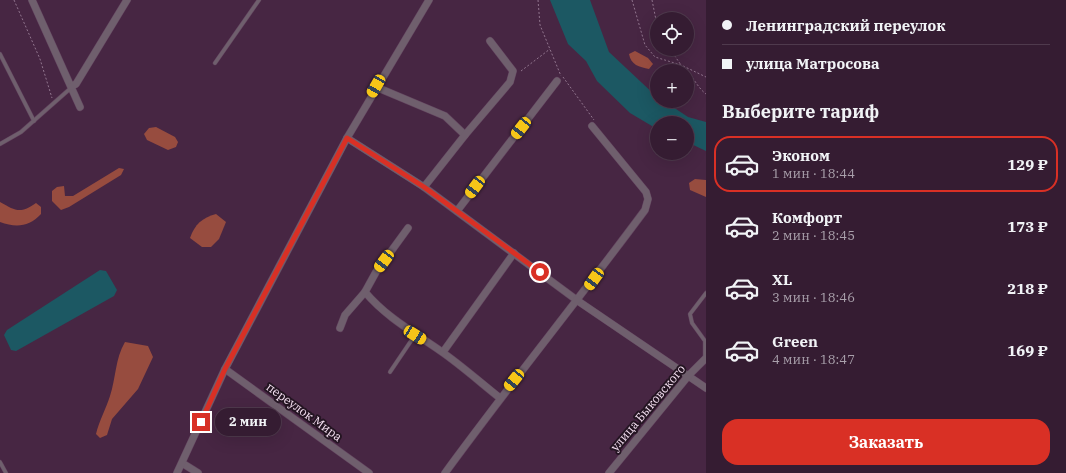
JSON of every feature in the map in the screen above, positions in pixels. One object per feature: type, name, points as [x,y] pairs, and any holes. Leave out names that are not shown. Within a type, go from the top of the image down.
[{"type":"street","points":[[32,0],[72,86],[80,107]]},
{"type":"street","points":[[72,86],[76,84],[127,0]]},
{"type":"street","points":[[177,473],[225,369],[347,138],[376,86],[429,0]]},
{"type":"street","points":[[424,187],[465,135],[504,90],[511,78],[513,71],[490,41]]},
{"type":"street","points":[[457,210],[557,81]]},
{"type":"street","points":[[376,86],[445,116],[465,135]]},
{"type":"street","points":[[445,473],[500,398],[578,301],[645,210],[648,199],[646,192],[592,126]]},
{"type":"street","points":[[347,138],[424,187],[578,301],[706,388]]},
{"type":"street","points":[[340,328],[345,315],[365,292],[376,272],[408,228]]},
{"type":"street","points":[[443,352],[514,253]]},
{"type":"street","points":[[365,292],[374,303],[415,335],[443,352],[500,398]]},
{"type":"street","name":"улица Быковского","points":[[609,473],[689,375],[706,359]]},
{"type":"street","name":"переулок Мира","points":[[225,369],[370,473]]},
{"type":"street","points":[[182,463],[198,473]]},
{"type":"lane","points":[[215,63],[259,0]]},
{"type":"lane","points":[[0,54],[34,121]]},
{"type":"lane","points":[[0,144],[14,138],[54,104],[72,86]]},
{"type":"lane","points":[[706,293],[690,314],[692,323],[705,341],[706,359]]},
{"type":"lane","points":[[390,372],[415,335]]},
{"type":"lane","points":[[0,462],[6,473]]},
{"type":"path","points":[[14,0],[40,59],[54,104]]},
{"type":"path","points":[[538,0],[540,25],[562,75],[595,120],[592,126]]},
{"type":"path","points":[[632,0],[645,45],[649,51],[655,57],[678,64]]},
{"type":"path","points":[[652,0],[654,12]]},
{"type":"path","points":[[511,78],[551,48]]},
{"type":"path","points":[[694,71],[706,76]]},
{"type":"path","points":[[557,81],[562,75]]},
{"type":"path","points":[[694,79],[701,90],[706,94]]},
{"type":"shaded area","points":[[550,0],[590,0],[609,52],[650,90],[650,108],[674,108],[686,116],[650,116],[650,125],[630,113],[597,81],[586,61],[568,44]]},
{"type":"shaded area","points":[[635,51],[648,58],[653,64],[650,64],[649,69],[639,66],[632,61],[629,54]]},
{"type":"shaded area","points":[[694,119],[706,122],[706,151],[694,145]]},
{"type":"shaded area","points":[[156,127],[175,137],[178,142],[176,147],[168,150],[147,140],[144,134],[149,128]]},
{"type":"shaded area","points":[[119,168],[124,169],[121,175],[69,207],[61,210],[52,201],[52,191],[57,187],[64,186],[65,196],[73,196]]},
{"type":"shaded area","points":[[695,179],[706,180],[706,197],[690,190],[689,183]]},
{"type":"shaded area","points":[[0,202],[10,208],[18,210],[26,209],[36,203],[41,207],[41,214],[32,222],[27,224],[17,226],[6,224],[0,222]]},
{"type":"shaded area","points":[[216,214],[226,222],[219,239],[211,247],[202,247],[190,238],[192,233],[200,222],[207,217]]},
{"type":"shaded area","points":[[100,270],[106,271],[117,290],[114,296],[16,351],[11,350],[4,335],[7,330]]},
{"type":"shaded area","points":[[125,342],[148,346],[153,357],[138,389],[112,419],[107,435],[100,438],[96,434],[110,396],[117,362]]},
{"type":"route","points":[[201,422],[225,369],[347,138],[424,187],[540,272]]}]
